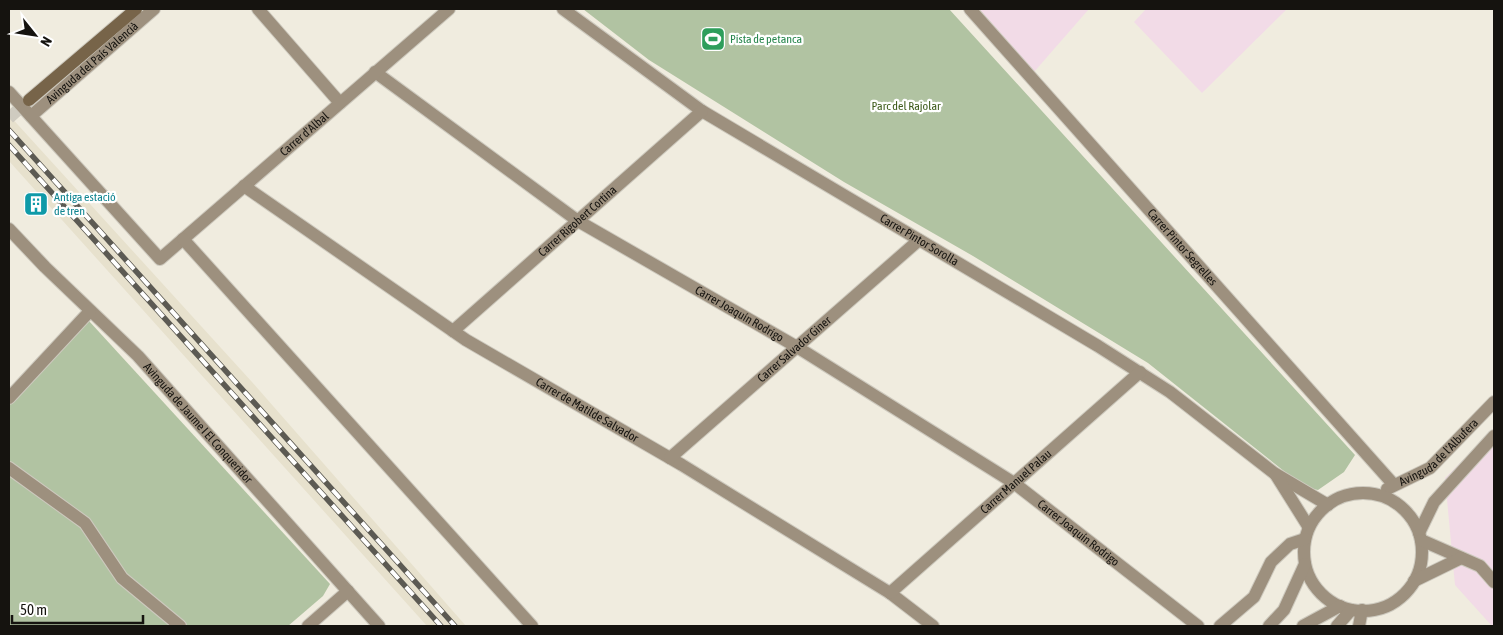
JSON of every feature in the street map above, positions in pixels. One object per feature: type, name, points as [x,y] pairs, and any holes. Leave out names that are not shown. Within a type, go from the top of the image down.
[{"type":"street","name":"Avinguda del País Valencià","points":[[31,116],[154,9]]},
{"type":"street","points":[[258,9],[340,103]]},
{"type":"street","name":"Carrer d'Albal","points":[[31,116],[160,259],[449,9]]},
{"type":"street","name":"Carrer Pintor Sorolla","points":[[562,9],[702,111],[1140,372],[1170,392],[1274,473],[1328,505]]},
{"type":"street","name":"Carrer Pintor Segrelles","points":[[970,9],[1394,486]]},
{"type":"street","name":"Avinguda del País Valencià","points":[[29,100],[129,11]]},
{"type":"street","name":"Carrer Joaquín Rodrigo","points":[[375,72],[578,221],[797,347],[1014,483],[1198,626]]},
{"type":"street","points":[[9,92],[31,116]]},
{"type":"street","name":"Carrer Rigobert Cortina","points":[[453,331],[702,111]]},
{"type":"street","name":"Carrer de Matilde Salvador","points":[[244,186],[453,331],[670,458],[890,593],[933,626]]},
{"type":"street","name":"Avinguda de Jaume I El Conqueridor","points":[[9,229],[138,356],[379,626]]},
{"type":"street","points":[[183,239],[532,626]]},
{"type":"street","name":"Carrer Salvador Giner","points":[[670,458],[919,240]]},
{"type":"street","points":[[9,398],[90,310]]},
{"type":"street","name":"Carrer Manuel Palau","points":[[890,593],[1140,372]]},
{"type":"street","name":"Avinguda de l'Albufera","points":[[1377,493],[1430,468],[1494,402]]},
{"type":"street","name":"Avinguda de l'Albufera","points":[[1420,536],[1434,502],[1494,436]]},
{"type":"street","points":[[9,468],[85,523],[122,578],[180,626]]},
{"type":"street","name":"Carrer Pintor Sorolla","points":[[1274,473],[1307,533]]},
{"type":"street","points":[[1220,626],[1254,597],[1271,562],[1290,544],[1307,533],[1328,505],[1350,493],[1377,493],[1395,501],[1414,520],[1420,536],[1420,568],[1414,580],[1401,597],[1388,604],[1371,610],[1351,609],[1303,626]]},
{"type":"street","points":[[1307,533],[1305,564],[1308,574],[1322,595],[1351,609],[1359,626]]},
{"type":"street","points":[[1420,536],[1480,566],[1494,582]]},
{"type":"street","points":[[1414,580],[1461,558]]},
{"type":"street","points":[[1269,626],[1284,610],[1305,564]]},
{"type":"street","points":[[308,626],[348,591]]},
{"type":"street","points":[[1336,626],[1351,609]]},
{"type":"shaded area","points":[[979,9],[1089,9],[1034,72]]},
{"type":"shaded area","points":[[1146,9],[1287,9],[1202,93],[1134,22]]},
{"type":"shaded area","points":[[9,115],[252,382],[466,626],[427,626],[9,161]]},
{"type":"shaded area","points":[[1494,429],[1494,626],[1492,626],[1455,585],[1445,478]]},
{"type":"green space","name":"Parc del Rajolar","points":[[583,9],[949,9],[1355,455],[1344,472],[1318,490],[1304,487],[1148,363],[973,256],[844,182],[649,60]]},
{"type":"green space","points":[[89,321],[330,584],[323,596],[288,626],[9,626],[9,405]]},
{"type":"tunnel","points":[[9,118],[29,100]]},
{"type":"railway","points":[[9,130],[455,626]]},
{"type":"railway","points":[[9,145],[441,626]]},
{"type":"place","name":"Pista de petanca","points":[[713,39]]},
{"type":"place","name":"Antiga estació de tren","points":[[36,204]]}]
